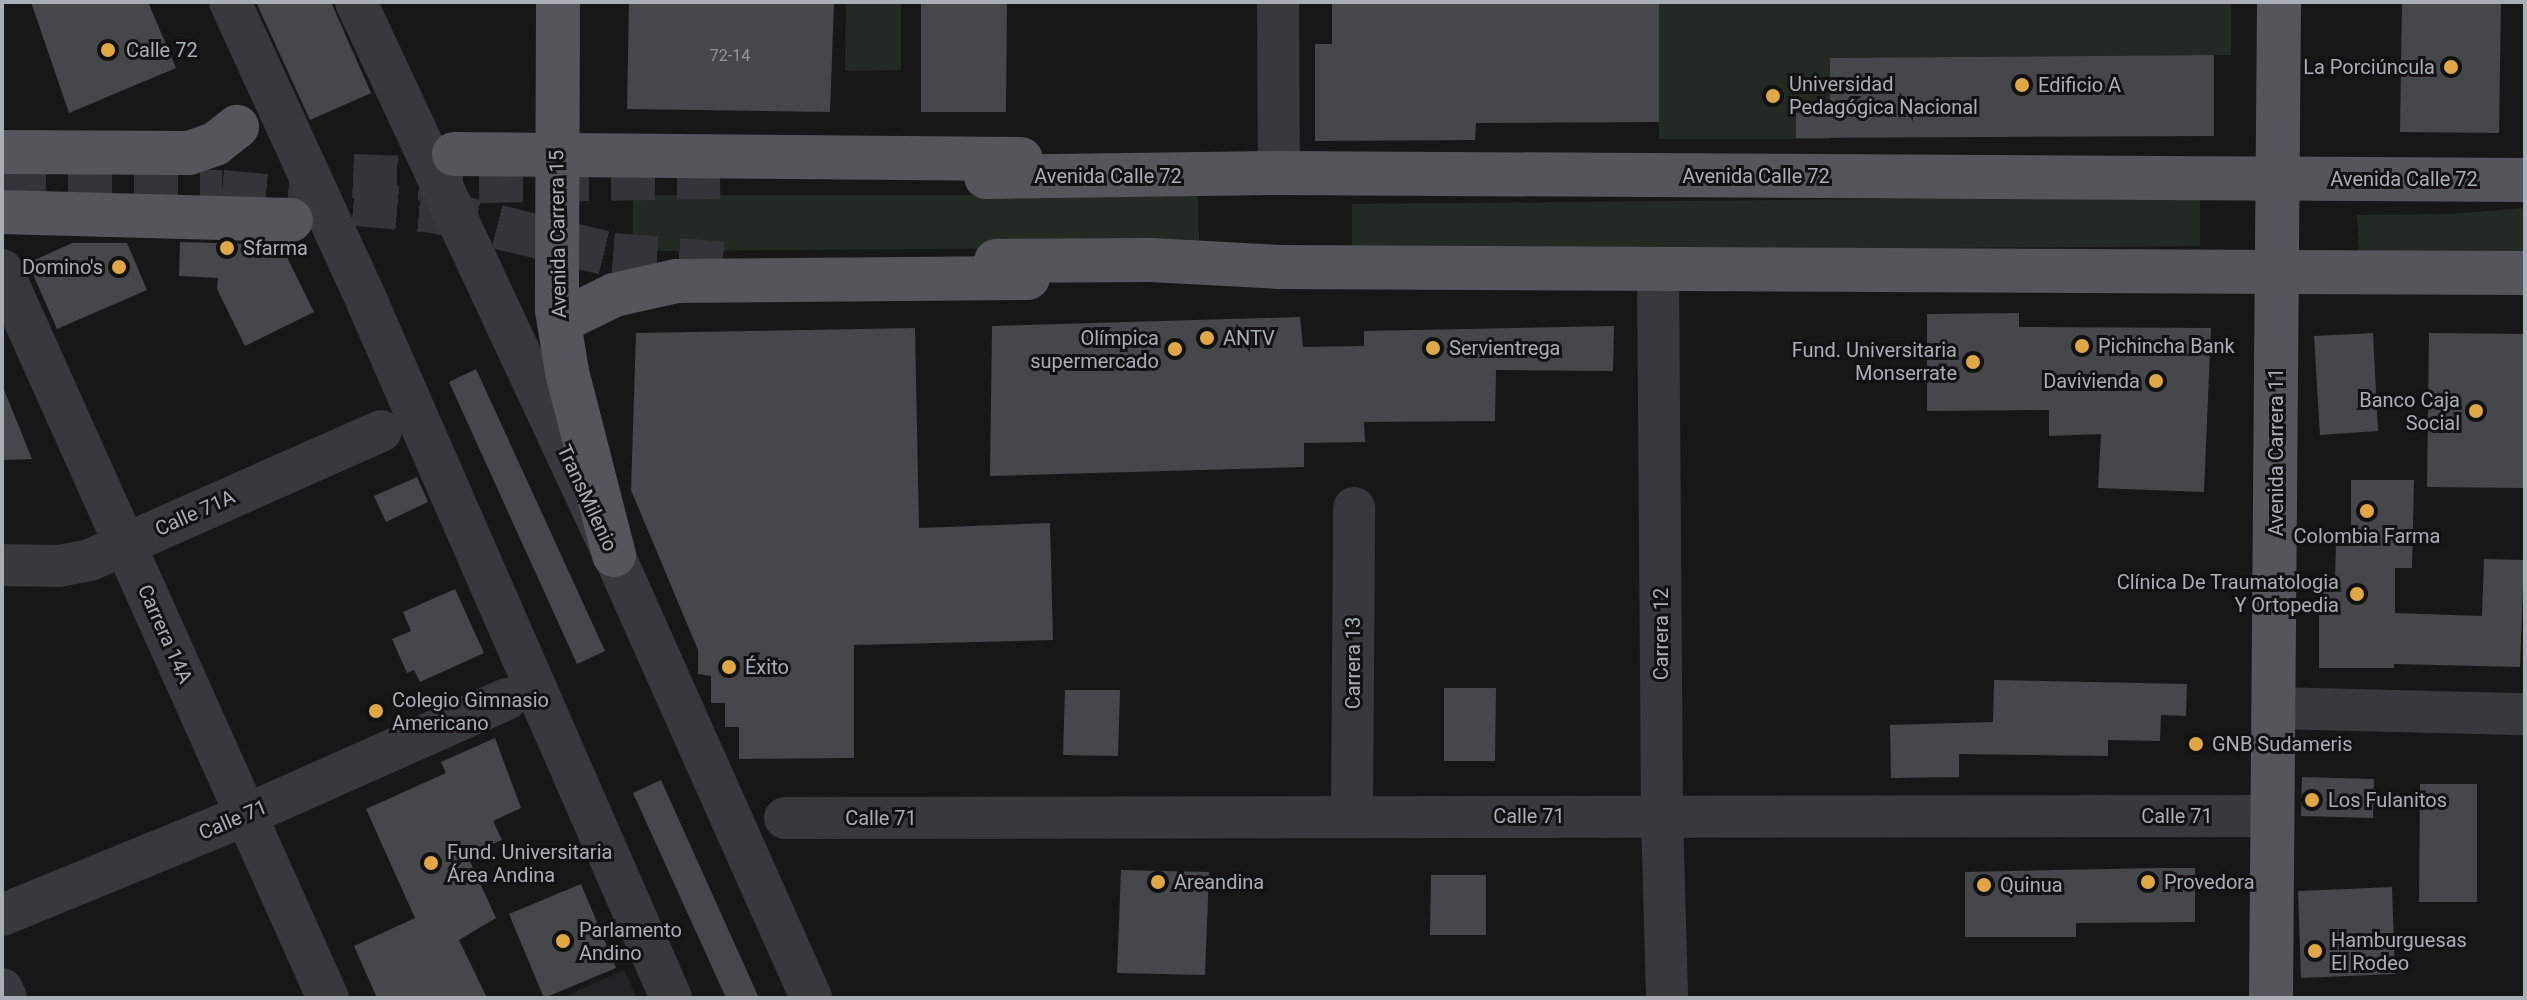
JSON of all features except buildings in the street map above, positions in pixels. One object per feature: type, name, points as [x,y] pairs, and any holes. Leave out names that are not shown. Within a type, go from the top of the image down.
[{"type":"main road","name":"Avenida Carrera 15","points":[[558,2],[559,322],[567,372],[614,555]]},
{"type":"main road","name":"Avenida Carrera 11","points":[[2271,998],[2279,2]]},
{"type":"main road","points":[[2,152],[189,153],[215,144],[237,127]]},
{"type":"main road","points":[[454,154],[1152,160],[1279,173]]},
{"type":"main road","name":"Avenida Calle 72","points":[[986,177],[1279,173],[2525,180]]},
{"type":"main road","points":[[2,212],[291,220]]},
{"type":"main road","points":[[996,261],[1151,260],[1280,267],[2525,273]]},
{"type":"main road","points":[[559,322],[614,295],[676,281],[1162,278],[1280,267]]},
{"type":"street","points":[[230,2],[374,318],[671,998]]},
{"type":"street","name":"TransMilenio","points":[[356,2],[614,555],[811,998]]},
{"type":"street","points":[[1278,2],[1279,173]]},
{"type":"street","name":"Carrera 12","points":[[1658,269],[1662,815],[1667,998]]},
{"type":"street","name":"Carrera 14A","points":[[2,270],[328,998]]},
{"type":"street","name":"Calle 71A","points":[[2,565],[74,564],[381,431]]},
{"type":"street","name":"Carrera 13","points":[[1352,817],[1354,508]]},
{"type":"street","name":"Calle 71","points":[[2,915],[246,815],[506,699]]},
{"type":"street","points":[[2274,708],[2525,714]]},
{"type":"street","name":"Calle 71","points":[[785,818],[2273,816]]},
{"type":"street","points":[[2,989],[6,998]]},
{"type":"shaded area","points":[[846,2],[901,2],[901,70],[845,71]]},
{"type":"shaded area","points":[[1659,2],[2231,2],[2231,55],[1831,58],[1830,139],[1659,139]]},
{"type":"shaded area","points":[[633,195],[1198,195],[1199,247],[664,251],[633,245]]},
{"type":"shaded area","points":[[2200,196],[2200,246],[1352,253],[1352,204]]},
{"type":"shaded area","points":[[2525,208],[2525,253],[2359,252],[2357,215],[2451,214]]},
{"type":"shaded area","points":[[624,970],[637,998],[562,998]]},
{"type":"tunnel","points":[[353,176],[479,181],[720,177]]},
{"type":"tunnel","points":[[2,189],[222,192],[433,211],[613,255],[725,264]]},
{"type":"place","name":"Calle 72","points":[[108,50]]},
{"type":"place","name":"La Porciúncula","points":[[2451,67]]},
{"type":"place","name":"Edificio A","points":[[2022,85]]},
{"type":"place","name":"Universidad Pedagógica Nacional","points":[[1773,96]]},
{"type":"place","name":"Sfarma","points":[[227,248]]},
{"type":"place","name":"Domino's","points":[[119,267]]},
{"type":"place","name":"ANTV","points":[[1207,338]]},
{"type":"place","name":"Pichincha Bank","points":[[2082,346]]},
{"type":"place","name":"Servientrega","points":[[1433,348]]},
{"type":"place","name":"Olímpica supermercado","points":[[1175,349]]},
{"type":"place","name":"Fund. Universitaria Monserrate","points":[[1973,362]]},
{"type":"place","name":"Davivienda","points":[[2156,381]]},
{"type":"place","name":"Banco Caja Social","points":[[2476,411]]},
{"type":"place","name":"Colombia Farma","points":[[2367,511]]},
{"type":"place","name":"Clínica De Traumatologia Y Ortopedia","points":[[2357,594]]},
{"type":"place","name":"Éxito","points":[[729,667]]},
{"type":"place","name":"Colegio Gimnasio Americano","points":[[376,711]]},
{"type":"place","name":"GNB Sudameris","points":[[2196,744]]},
{"type":"place","name":"Los Fulanitos","points":[[2312,800]]},
{"type":"place","name":"Fund. Universitaria Área Andina","points":[[431,863]]},
{"type":"place","name":"Areandina","points":[[1158,882]]},
{"type":"place","name":"Provedora","points":[[2148,882]]},
{"type":"place","name":"Quinua","points":[[1984,885]]},
{"type":"place","name":"Parlamento Andino","points":[[563,941]]},
{"type":"place","name":"Hamburguesas El Rodeo","points":[[2315,951]]}]
